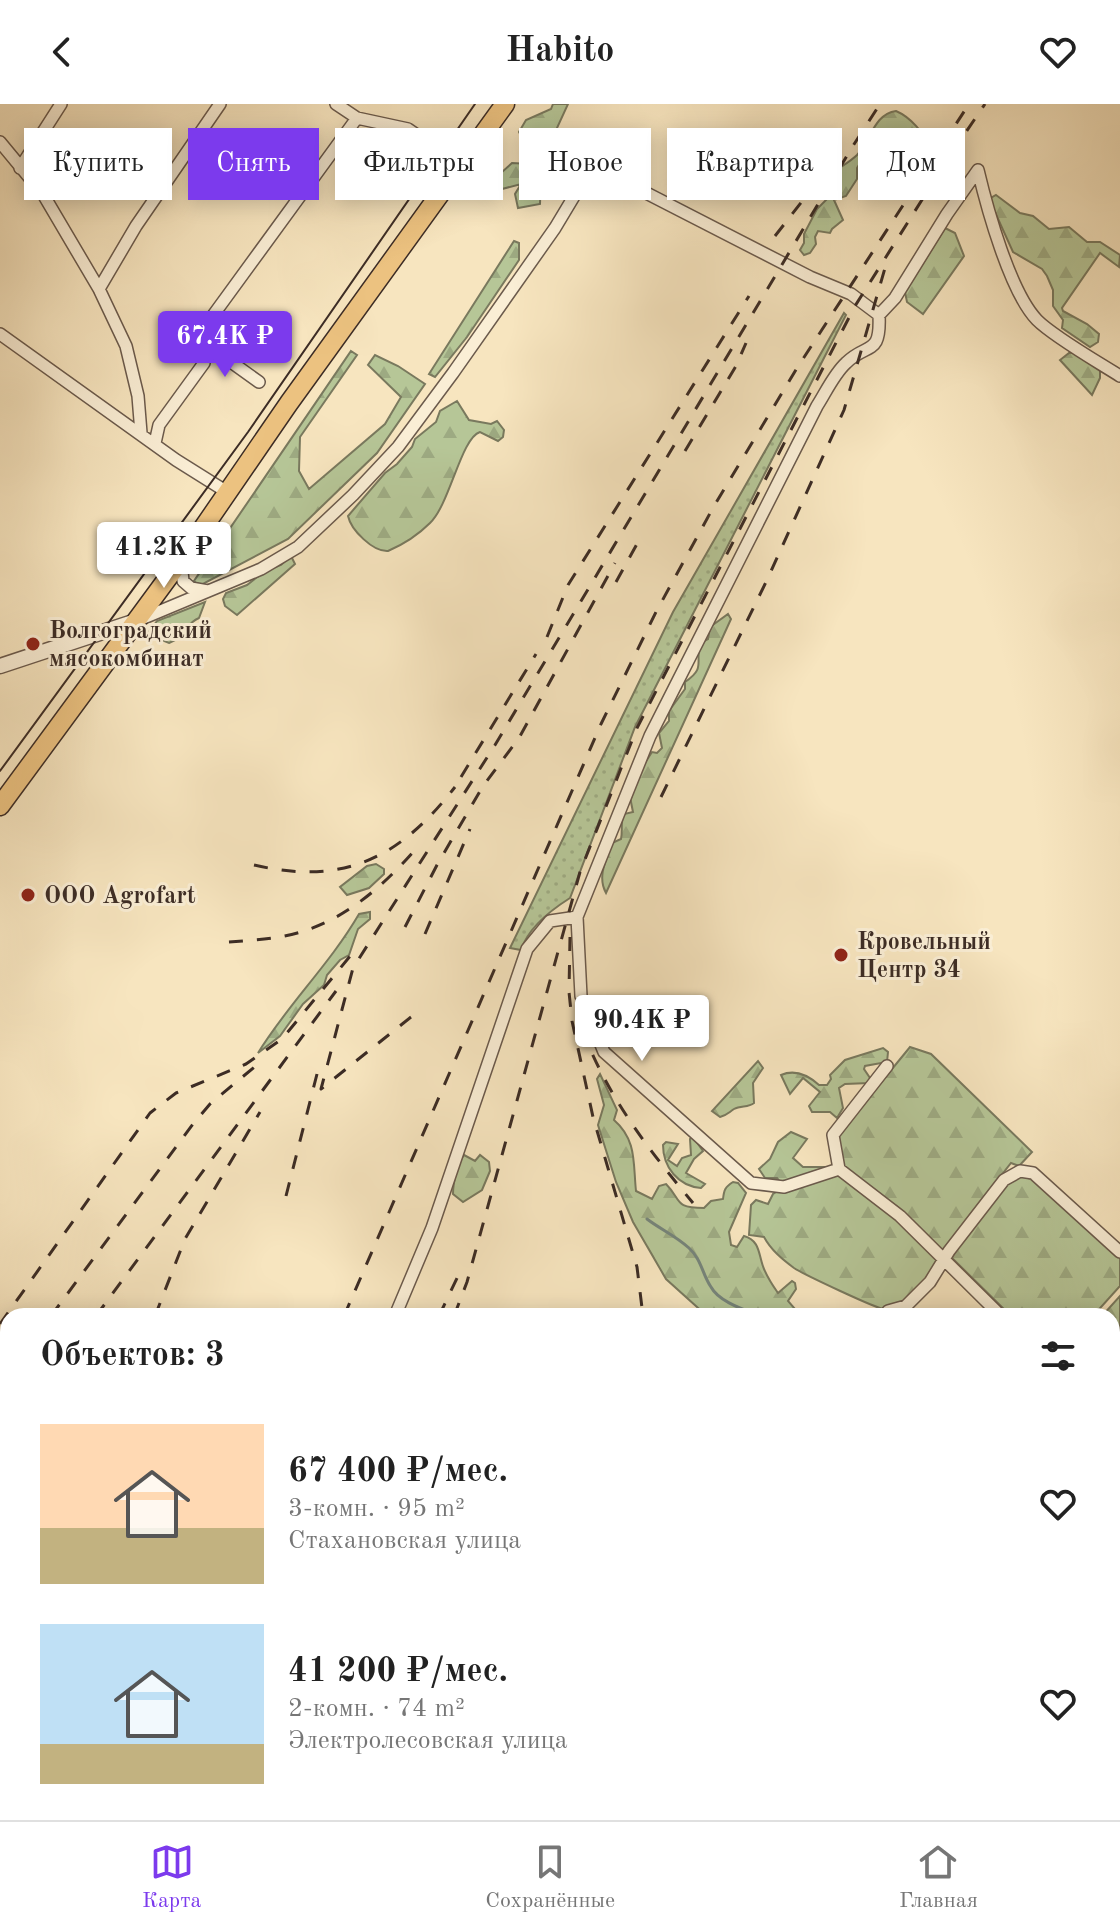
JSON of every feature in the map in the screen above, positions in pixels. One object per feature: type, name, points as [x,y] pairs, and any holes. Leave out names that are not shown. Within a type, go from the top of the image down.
[{"type":"main road","points":[[0,806],[181,560],[505,104]]},
{"type":"street","points":[[20,168],[61,104]]},
{"type":"street","points":[[99,289],[136,226],[220,104]]},
{"type":"street","points":[[336,104],[357,118],[403,128]]},
{"type":"street","points":[[155,443],[159,425],[204,363],[198,349],[198,336],[357,118]]},
{"type":"street","points":[[0,142],[43,194],[99,289],[126,346],[138,396],[141,433]]},
{"type":"street","points":[[839,1169],[784,1187],[751,1183],[604,1052],[581,996],[577,917],[650,736],[817,406],[846,362],[869,350],[880,334],[879,315],[895,298],[978,170],[989,214],[1024,304],[1039,322],[1120,376]]},
{"type":"street","points":[[0,666],[133,622],[261,569],[298,547],[398,447],[453,373],[579,188],[598,176],[619,179],[810,277],[851,294],[879,315]]},
{"type":"street","points":[[0,334],[176,460],[227,492]]},
{"type":"street","points":[[198,349],[213,349],[259,382]]},
{"type":"street","points":[[181,560],[183,581],[191,588],[209,591]]},
{"type":"street","points":[[398,1308],[432,1228],[527,949],[550,921],[577,917]]},
{"type":"street","points":[[887,1066],[833,1135],[839,1169],[900,1216],[993,1308]]},
{"type":"street","points":[[899,1308],[906,1306],[930,1282],[1004,1180],[1020,1171],[1033,1173],[1120,1252]]},
{"type":"green space","points":[[553,104],[568,104],[557,128],[521,128],[526,120],[551,109]]},
{"type":"green space","points":[[896,111],[918,128],[874,128],[889,113]]},
{"type":"green space","points":[[857,155],[857,179],[842,197],[842,166]]},
{"type":"green space","points":[[512,163],[519,163],[519,185],[503,189],[503,171]]},
{"type":"green space","points":[[519,187],[519,200],[540,200],[540,204],[518,208],[515,194]]},
{"type":"green space","points":[[996,195],[1049,229],[1069,227],[1087,242],[1100,242],[1120,255],[1119,267],[1100,253],[1062,308],[1099,334],[1098,342],[1090,347],[1062,328],[1063,320],[1053,306],[1053,290],[1047,276],[1042,269],[1013,252],[989,199]]},
{"type":"green space","points":[[826,200],[834,200],[843,220],[830,233],[818,231],[816,244],[810,253],[804,255],[800,250],[804,234],[817,209]]},
{"type":"green space","points":[[945,228],[955,233],[964,256],[923,314],[907,302],[905,292]]},
{"type":"green space","points":[[514,241],[519,243],[519,260],[467,337],[435,377],[429,374]]},
{"type":"green space","points":[[844,313],[846,315],[635,727],[570,898],[535,927],[521,950],[510,948],[673,612]]},
{"type":"green space","points":[[351,351],[357,355],[300,437],[299,471],[309,489],[385,424],[401,397],[368,365],[375,355],[425,384],[377,453],[288,539],[199,586],[194,581]]},
{"type":"green space","points":[[1077,352],[1100,369],[1100,378],[1092,395],[1060,360],[1069,353]]},
{"type":"green space","points":[[457,401],[469,420],[491,424],[497,421],[504,430],[503,437],[498,441],[480,432],[473,437],[461,458],[444,502],[430,523],[388,551],[376,548],[358,533],[348,516],[412,447],[415,439],[436,422],[440,411]]},
{"type":"green space","points":[[291,556],[295,564],[237,615],[225,606],[223,599],[226,593],[247,585]]},
{"type":"green space","points":[[205,602],[199,618],[175,640],[169,643],[147,634],[157,621]]},
{"type":"green space","points":[[728,614],[731,619],[606,893],[602,881],[605,862],[612,843],[621,839],[624,814],[633,812],[630,797],[643,766],[652,752],[657,753],[662,748],[659,733],[669,721],[669,711],[685,689],[685,682],[698,669],[700,643],[708,639],[710,627]]},
{"type":"green space","points":[[376,864],[384,869],[384,874],[369,888],[347,895],[340,887],[367,866]]},
{"type":"green space","points":[[370,912],[370,919],[358,929],[349,955],[327,975],[324,985],[303,1004],[280,1036],[258,1053],[359,914]]},
{"type":"green space","points":[[910,1047],[931,1054],[1032,1152],[1019,1166],[1011,1163],[942,1251],[899,1208],[842,1166],[838,1135]]},
{"type":"green space","points":[[883,1048],[888,1052],[887,1062],[865,1066],[869,1083],[845,1084],[839,1088],[843,1108],[837,1118],[830,1112],[812,1112],[809,1106],[820,1092],[803,1078],[790,1094],[781,1075],[797,1073],[819,1085],[827,1085],[830,1075],[845,1060]]},
{"type":"green space","points":[[758,1061],[763,1068],[753,1083],[754,1103],[720,1117],[712,1111]]},
{"type":"green space","points":[[600,1074],[617,1110],[614,1120],[630,1144],[636,1191],[652,1199],[659,1186],[666,1184],[683,1205],[704,1208],[711,1201],[723,1199],[727,1187],[733,1182],[738,1183],[746,1193],[729,1232],[731,1245],[737,1247],[744,1236],[753,1241],[765,1272],[778,1293],[792,1281],[795,1283],[796,1289],[788,1301],[794,1308],[698,1308],[666,1279],[633,1222],[616,1182],[598,1125],[604,1105],[597,1079]]},
{"type":"green space","points":[[791,1132],[807,1139],[793,1158],[803,1167],[832,1167],[893,1213],[937,1260],[909,1298],[893,1307],[881,1308],[855,1298],[794,1268],[777,1254],[764,1237],[749,1235],[751,1205],[756,1200],[768,1204],[779,1190],[781,1183],[777,1178],[765,1178],[759,1169],[770,1159],[778,1142]]},
{"type":"green space","points":[[693,1137],[703,1151],[686,1173],[705,1184],[701,1188],[685,1184],[673,1174],[664,1153],[663,1145],[666,1142],[678,1144],[668,1160],[677,1166],[682,1158],[691,1155],[690,1139]]},
{"type":"green space","points":[[464,1155],[475,1161],[480,1155],[489,1162],[490,1171],[482,1190],[463,1202],[453,1194],[459,1163]]},
{"type":"green space","points":[[1021,1176],[1035,1180],[1120,1257],[1120,1286],[1100,1308],[1003,1308],[950,1256],[1006,1185]]},
{"type":"green space","points":[[1120,1296],[1120,1308],[1109,1308]]},
{"type":"waterway","points":[[647,1219],[693,1253],[715,1292],[740,1308]]},
{"type":"tram line","points":[[0,771],[248,432],[475,104]]},
{"type":"railway","points":[[411,1017],[321,1089],[353,968],[495,745],[880,104]]},
{"type":"railway","points":[[347,1308],[601,724],[656,612],[714,506],[797,368],[969,104]]},
{"type":"railway","points":[[965,133],[985,104]]},
{"type":"railway","points":[[775,236],[803,200]]},
{"type":"railway","points":[[457,1308],[467,1282],[580,872],[637,728],[855,306],[922,200]]},
{"type":"railway","points":[[661,797],[767,580],[844,410],[885,268]]},
{"type":"railway","points":[[547,637],[568,585],[749,296]]},
{"type":"railway","points":[[685,451],[736,366],[746,343]]},
{"type":"railway","points":[[616,582],[643,533]]},
{"type":"railway","points":[[405,927],[483,786],[519,738],[615,563]]},
{"type":"railway","points":[[461,777],[536,654]]},
{"type":"railway","points":[[254,865],[316,872],[368,860],[413,832],[455,787]]},
{"type":"railway","points":[[425,934],[470,829]]},
{"type":"railway","points":[[229,942],[286,936],[320,925],[364,898],[414,851],[409,860]]},
{"type":"railway","points":[[570,937],[572,1021],[593,1117],[637,1267],[642,1308]]},
{"type":"railway","points":[[11,1308],[150,1113],[176,1093],[246,1064],[282,1039],[351,955]]},
{"type":"railway","points":[[102,1308],[336,991]]},
{"type":"railway","points":[[582,1029],[604,1077],[630,1121],[693,1203]]},
{"type":"railway","points":[[57,1308],[193,1124],[210,1104],[258,1064]]},
{"type":"railway","points":[[286,1196],[317,1074]]},
{"type":"railway","points":[[158,1308],[185,1239],[260,1112]]},
{"type":"railway","points":[[443,1308],[458,1276]]},
{"type":"place","name":"Волгоградский мясокомбинат","points":[[33,644]]},
{"type":"place","name":"OOO Agrofart","points":[[28,895]]},
{"type":"place","name":"Кровельный Центр 34","points":[[841,955]]}]
